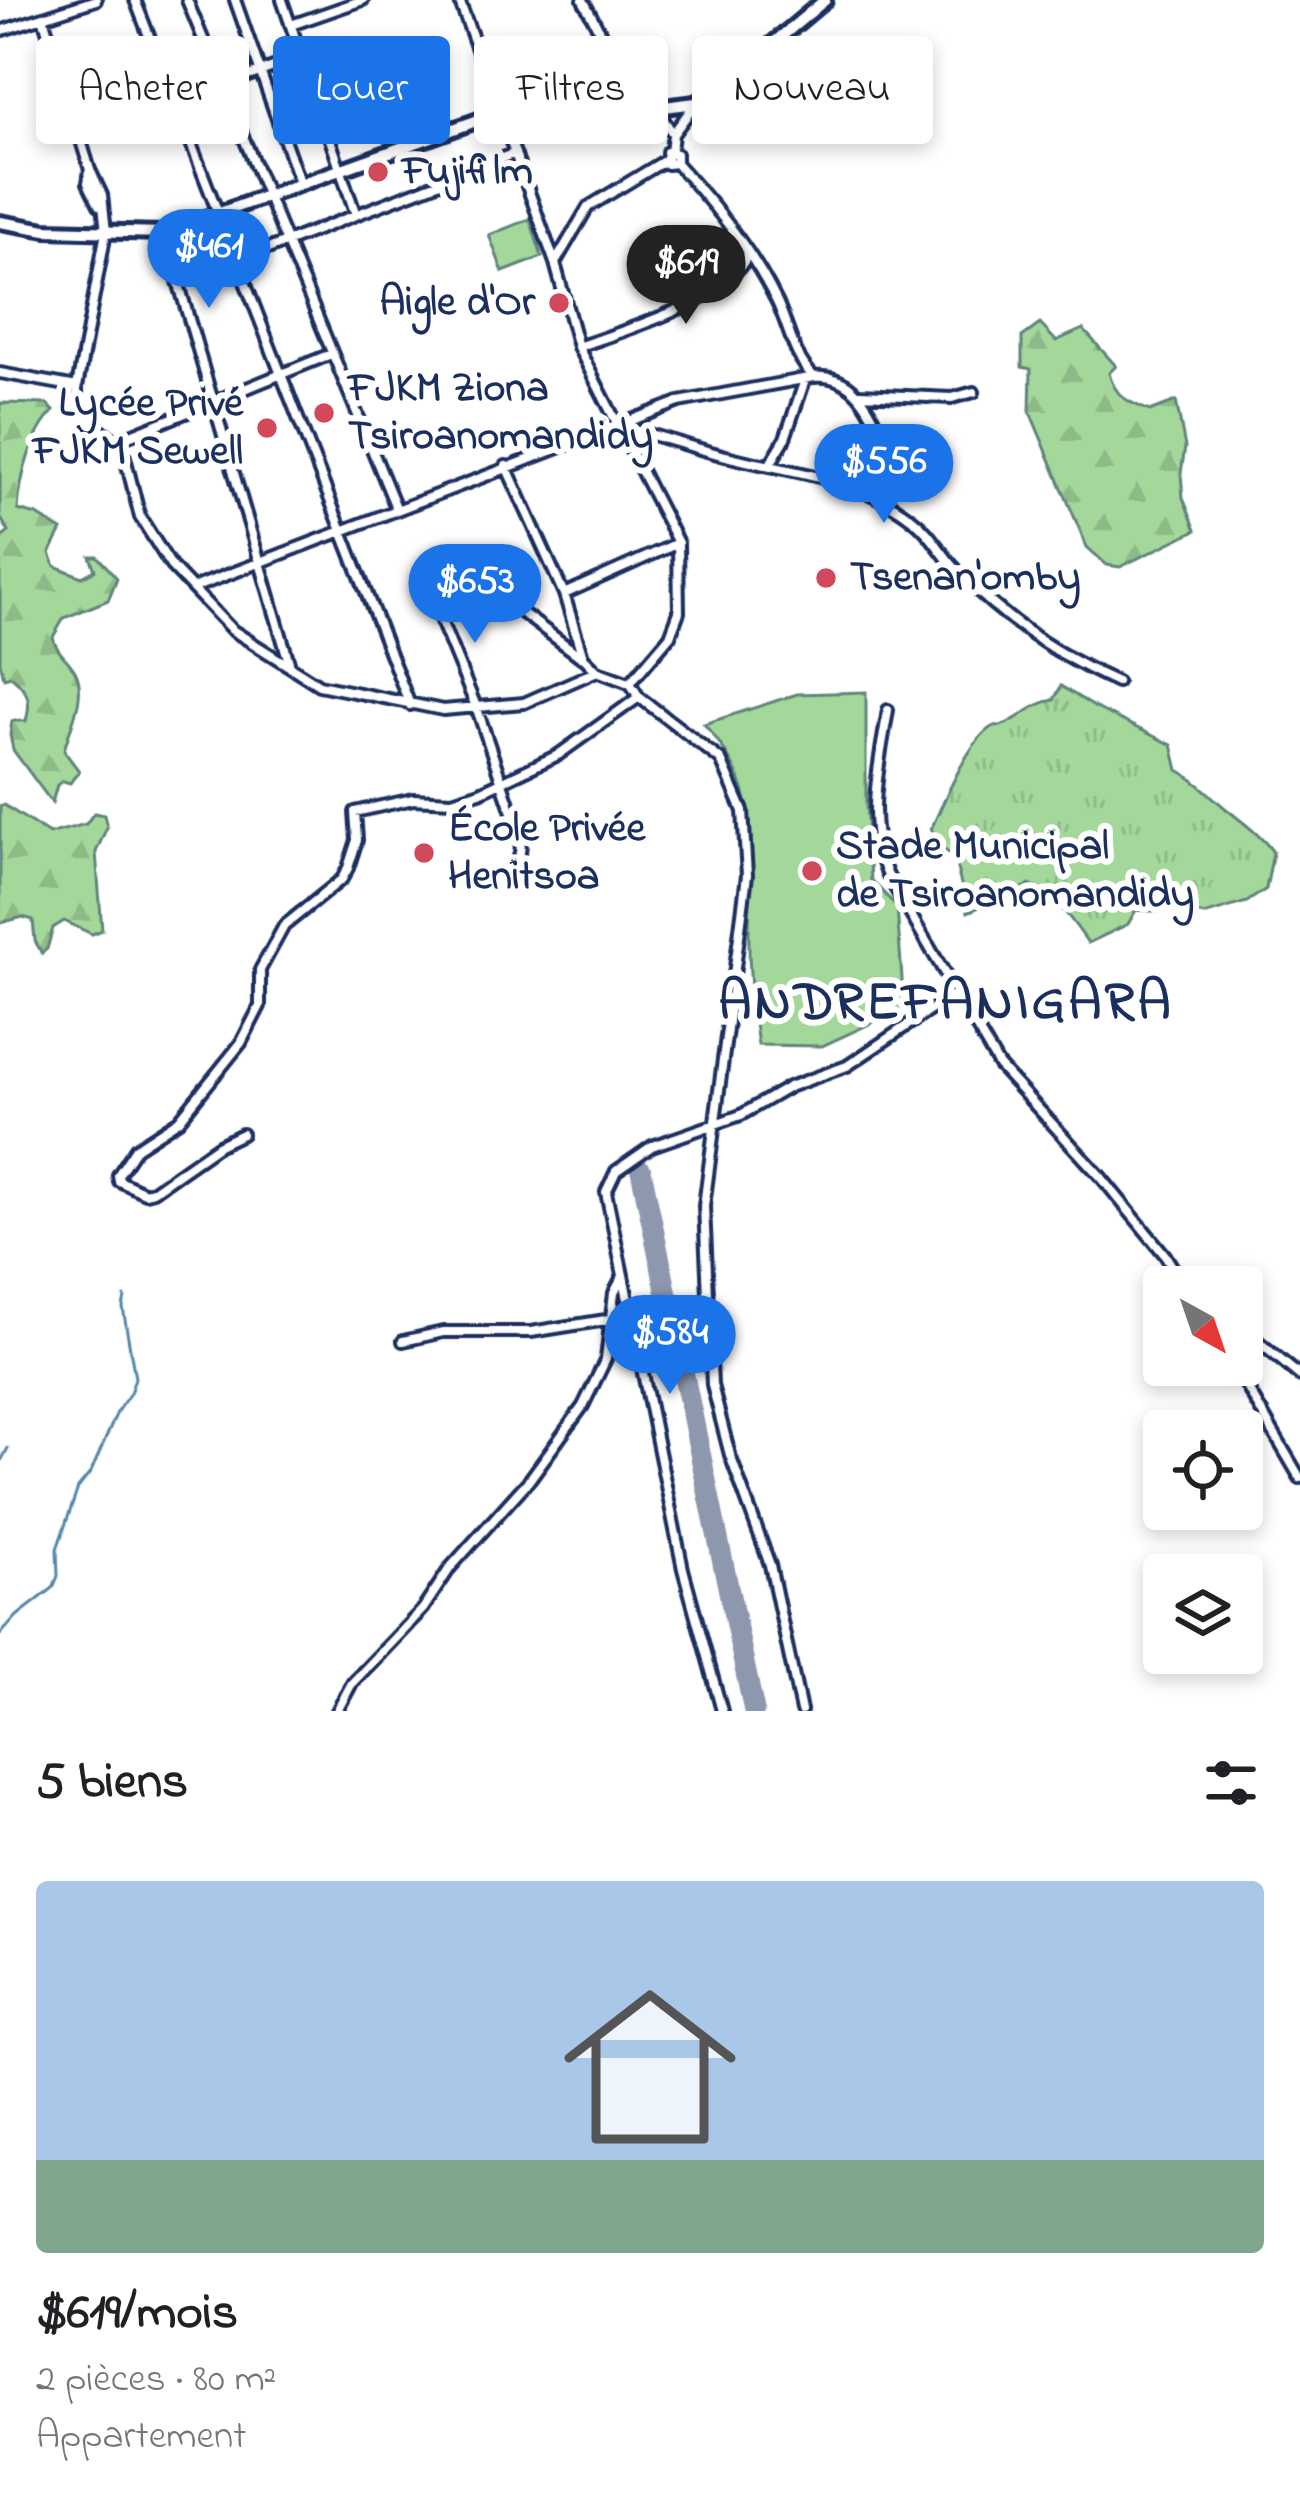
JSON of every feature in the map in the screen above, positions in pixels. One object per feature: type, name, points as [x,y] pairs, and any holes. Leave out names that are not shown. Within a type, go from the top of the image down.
[{"type":"main road","points":[[782,36],[825,0]]},
{"type":"main road","points":[[0,222],[46,230],[164,233],[474,122]]},
{"type":"street","points":[[0,31],[96,0]]},
{"type":"street","points":[[135,0],[410,705]]},
{"type":"street","points":[[187,0],[201,36]]},
{"type":"street","points":[[235,0],[300,184]]},
{"type":"street","points":[[282,0],[294,36]]},
{"type":"street","points":[[291,25],[363,0]]},
{"type":"street","points":[[459,0],[474,40]]},
{"type":"street","points":[[583,0],[602,36]]},
{"type":"street","points":[[43,17],[89,170],[102,195],[106,232],[76,402],[83,415],[116,441],[125,457],[140,517],[171,566],[251,646],[319,685],[410,705],[477,709],[524,703],[596,671]]},
{"type":"street","points":[[249,75],[273,67]]},
{"type":"street","points":[[555,263],[588,207],[664,161],[673,134],[692,108]]},
{"type":"street","points":[[668,127],[673,134]]},
{"type":"street","points":[[245,144],[397,510]]},
{"type":"street","points":[[331,144],[356,215]]},
{"type":"street","points":[[512,144],[555,263],[578,347],[678,543],[679,612],[670,636],[630,683]]},
{"type":"street","points":[[671,151],[676,163]]},
{"type":"street","points":[[237,262],[515,153]]},
{"type":"street","points":[[664,161],[676,163],[747,254],[778,304],[810,379]]},
{"type":"street","points":[[164,233],[289,664]]},
{"type":"street","points":[[578,347],[725,285],[742,269],[747,254]]},
{"type":"street","points":[[116,441],[331,354]]},
{"type":"street","points":[[0,373],[77,387]]},
{"type":"street","points":[[193,588],[614,424],[736,389],[829,376],[844,381],[877,422],[887,450]]},
{"type":"street","points":[[770,464],[810,379]]},
{"type":"street","points":[[858,394],[952,398],[974,392]]},
{"type":"street","points":[[614,424],[732,458],[850,484],[911,517],[954,566],[1018,624],[1067,660],[1117,682]]},
{"type":"street","points":[[506,466],[564,595],[583,657]]},
{"type":"street","points":[[564,595],[678,543]]},
{"type":"street","points":[[473,576],[596,671],[630,683],[639,697],[706,745],[721,760],[742,811],[747,875],[704,1207],[712,1385],[730,1455],[770,1565],[801,1711]]},
{"type":"street","points":[[432,599],[477,709],[521,839],[516,868],[483,884]]},
{"type":"street","points":[[242,1134],[153,1191],[145,1193],[119,1181],[118,1175],[136,1148],[179,1120],[241,1043],[260,1006],[260,970],[284,926],[342,879],[348,868],[357,840],[355,812],[413,799],[452,801],[502,782],[569,748],[639,697]]},
{"type":"street","points":[[888,710],[876,779],[878,854],[999,1066],[1101,1178],[1173,1266]]},
{"type":"street","points":[[722,1711],[682,1569],[606,1192],[616,1171],[652,1146],[741,1115],[789,1087],[869,1055],[957,992]]},
{"type":"street","points":[[337,1711],[352,1683],[423,1609],[450,1568],[506,1508],[572,1423],[606,1359],[614,1293],[623,1276]]},
{"type":"street","points":[[403,1342],[443,1332],[531,1332],[612,1319]]},
{"type":"street","points":[[1263,1345],[1300,1376]]},
{"type":"street","points":[[1246,1386],[1300,1478]]},
{"type":"green space","points":[[530,219],[542,257],[503,272],[489,235]]},
{"type":"green space","points":[[1040,324],[1056,341],[1083,329],[1116,366],[1109,373],[1129,401],[1150,411],[1176,401],[1185,447],[1183,498],[1196,530],[1120,567],[1107,565],[1087,547],[1030,412],[1031,369],[1022,367],[1022,337]]},
{"type":"green space","points":[[0,403],[47,404],[54,411],[28,457],[18,510],[62,530],[50,553],[55,566],[82,577],[95,570],[90,556],[97,556],[117,578],[108,600],[64,618],[53,637],[78,680],[79,701],[64,751],[79,771],[70,783],[57,785],[52,803],[13,750],[12,721],[26,721],[29,707],[17,681],[4,678],[0,662],[0,539],[9,532],[0,517]]},
{"type":"green space","points":[[1061,686],[1172,745],[1178,770],[1273,852],[1266,889],[1247,902],[1204,915],[1136,910],[1128,924],[1088,943],[1056,902],[1030,885],[968,912],[954,857],[931,829],[975,743],[994,726],[1054,700]]},
{"type":"green space","name":"Stade Municipal de Tsiroanomandidy","points":[[866,692],[871,880],[897,907],[904,1008],[822,1046],[758,1045],[750,969],[747,802],[725,751],[704,724],[797,694]]},
{"type":"green space","points":[[0,806],[49,834],[86,824],[94,813],[104,815],[107,827],[96,852],[102,930],[92,934],[64,921],[53,928],[42,953],[33,920],[23,917],[0,923]]},
{"type":"waterway","points":[[0,1635],[53,1588],[58,1576],[57,1549],[78,1488],[91,1472],[130,1393],[135,1378],[125,1297]]},
{"type":"waterway","points":[[0,1463],[8,1448]]},
{"type":"taxiway","points":[[641,1170],[754,1711]]},
{"type":"place","name":"Fujifilm","points":[[378,172]]},
{"type":"place","name":"Aigle d'Or","points":[[559,303]]},
{"type":"place","name":"FJKM Ziona Tsiroanomandidy","points":[[324,413]]},
{"type":"place","name":"Lycée Privé FJKM Sewell","points":[[267,428]]},
{"type":"place","name":"Tsenan'omby","points":[[826,578]]},
{"type":"place","name":"École Privée Henitsoa","points":[[424,853]]},
{"type":"place","name":"Stade Municipal de Tsiroanomandidy","points":[[812,871]]},
{"type":"district","name":"ANDREFANIGARA","points":[[946,1005]]}]
